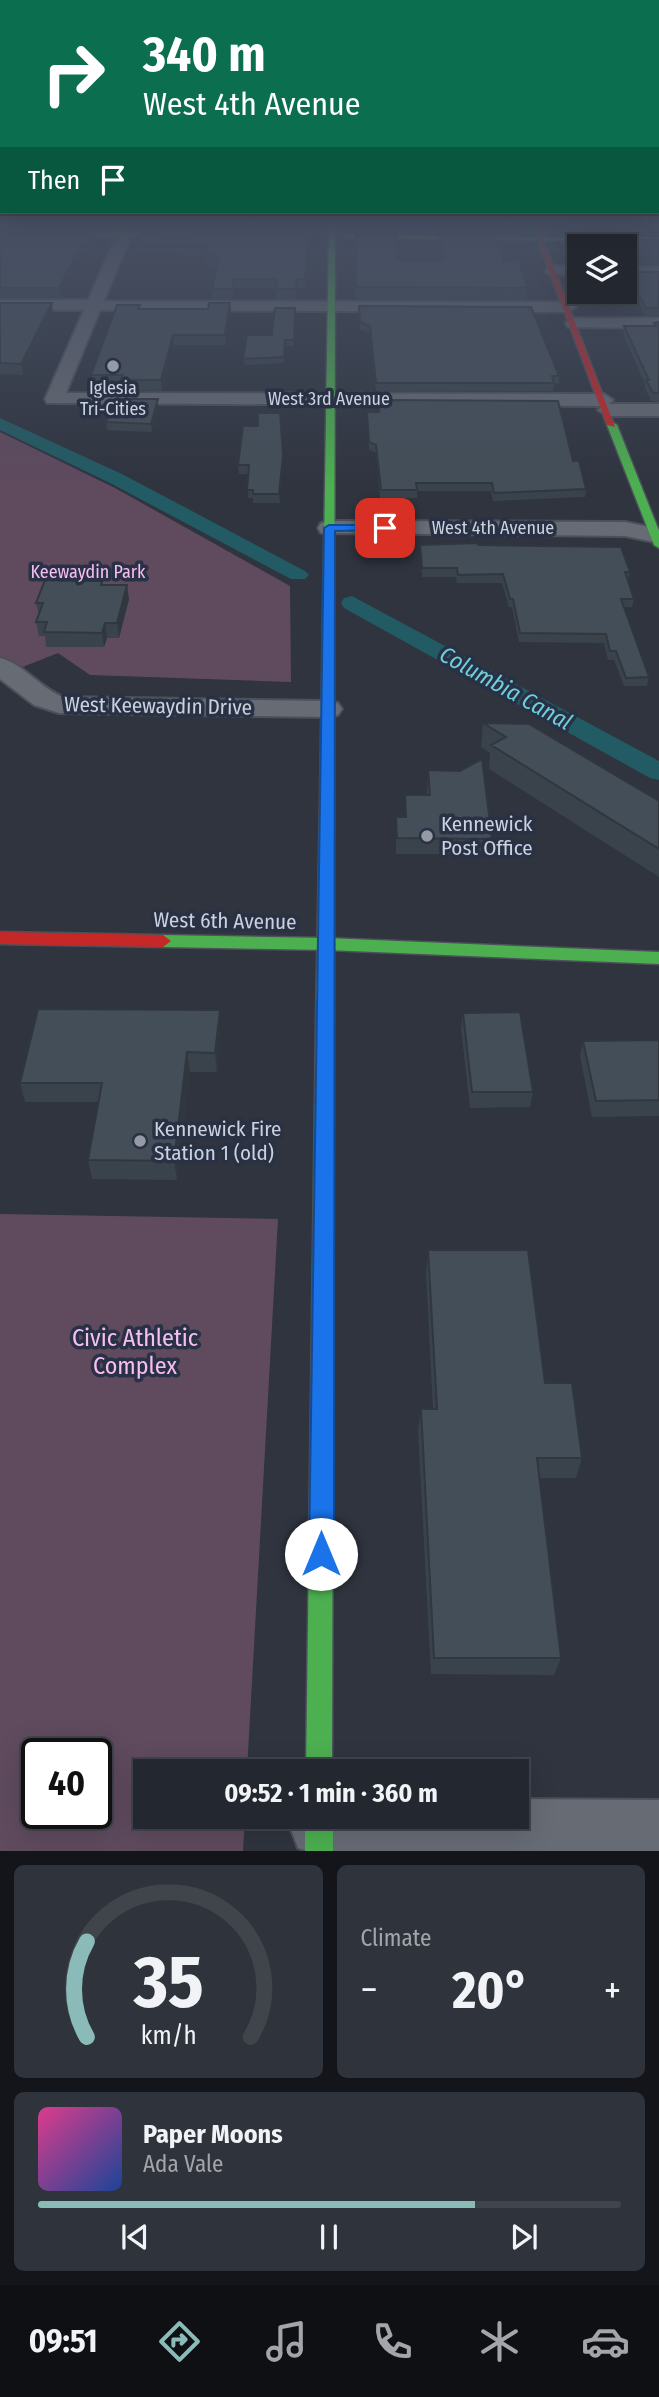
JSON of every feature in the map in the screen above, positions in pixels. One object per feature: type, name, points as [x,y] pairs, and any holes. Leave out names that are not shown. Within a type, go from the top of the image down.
[{"type":"street","name":"West 3rd Avenue","points":[[91,312],[54,398],[330,399],[606,405],[659,410]]},
{"type":"street","points":[[319,1759],[330,312]]},
{"type":"street","points":[[570,312],[658,539]]},
{"type":"street","points":[[574,323],[659,323]]},
{"type":"street","name":"West 4th Avenue","points":[[329,528],[625,529],[658,539]]},
{"type":"street","name":"West Keewaydin Drive","points":[[0,666],[44,699],[59,705],[328,709]]},
{"type":"street","name":"West 6th Avenue","points":[[0,938],[327,944],[659,958]]},
{"type":"street","points":[[319,1831],[659,1829]]},
{"type":"green space","name":"Keewaydin Park","points":[[0,432],[115,488],[290,586],[291,682],[90,675],[58,653],[0,676]]},
{"type":"green space","name":"Civic Athletic Complex","points":[[0,1214],[278,1219],[248,1759],[133,1759],[133,1829],[244,1829],[243,1851],[0,1851]]},
{"type":"building","points":[[0,312],[47,312],[21,364],[0,363]]},
{"type":"building","points":[[114,312],[229,312],[225,335],[173,335],[161,380],[121,380],[123,375],[91,375]]},
{"type":"building","points":[[275,312],[295,312],[294,340],[285,340],[284,357],[243,359],[247,335],[272,335]]},
{"type":"building","points":[[359,312],[533,312],[559,376],[552,376],[554,383],[376,383],[370,326],[360,322]]},
{"type":"building","points":[[659,322],[659,393],[653,393],[624,326],[656,326],[654,323]]},
{"type":"building","points":[[116,399],[158,399],[151,424],[106,422]]},
{"type":"building","points":[[378,400],[558,401],[573,461],[579,461],[586,489],[494,493],[492,483],[416,483],[417,490],[381,490],[376,445],[369,442],[367,412],[379,412]]},
{"type":"building","points":[[258,413],[280,413],[283,456],[279,494],[253,494],[253,490],[247,490],[249,465],[238,465],[243,426],[258,426]]},
{"type":"building","points":[[478,543],[621,547],[630,572],[625,572],[634,599],[621,599],[649,677],[626,678],[616,651],[610,651],[606,634],[520,633],[513,599],[510,599],[503,574],[458,575],[457,568],[422,568],[420,545]]},
{"type":"building","points":[[45,580],[102,581],[101,585],[127,585],[117,623],[105,623],[102,633],[44,632],[47,622],[36,622],[43,603],[36,603]]},
{"type":"building","points":[[483,723],[529,724],[659,801],[659,849],[491,745],[506,737]]},
{"type":"building","points":[[482,759],[492,839],[397,838],[396,817],[406,817],[405,795],[430,795],[428,770],[460,771]]},
{"type":"building","name":"Kennewick Fire Station 1 (old)","points":[[38,1009],[220,1010],[215,1053],[187,1052],[174,1161],[88,1160],[102,1083],[20,1083]]},
{"type":"building","points":[[520,1012],[533,1092],[472,1092],[463,1013]]},
{"type":"building","points":[[659,1040],[659,1100],[596,1101],[583,1041]]},
{"type":"building","points":[[428,1250],[528,1250],[545,1383],[572,1383],[582,1458],[537,1458],[561,1658],[434,1658],[421,1409],[437,1409]]},
{"type":"waterway","name":"Columbia Canal","points":[[0,423],[117,479],[298,575]]},
{"type":"waterway","name":"Columbia Canal","points":[[352,603],[659,772]]},
{"type":"traffic: fast","points":[[327,803],[331,312]]},
{"type":"traffic: fast","points":[[612,425],[659,545]]},
{"type":"traffic: fast","points":[[163,941],[327,944],[659,958]]},
{"type":"traffic: fast","points":[[319,1759],[325,1023]]},
{"type":"traffic: fast","points":[[319,1829],[319,1851]]},
{"type":"traffic: slow","points":[[325,1023],[327,803]]},
{"type":"traffic: jam","points":[[568,312],[612,425]]},
{"type":"traffic: jam","points":[[0,938],[163,941]]},
{"type":"place","name":"Iglesia Tri-Cities","points":[[113,366]]},
{"type":"place","name":"Kennewick Post Office","points":[[427,836]]},
{"type":"place","name":"Kennewick Fire Station 1 (old)","points":[[140,1141]]},
{"type":"route","points":[[321,1554],[329,528],[385,528]]}]
